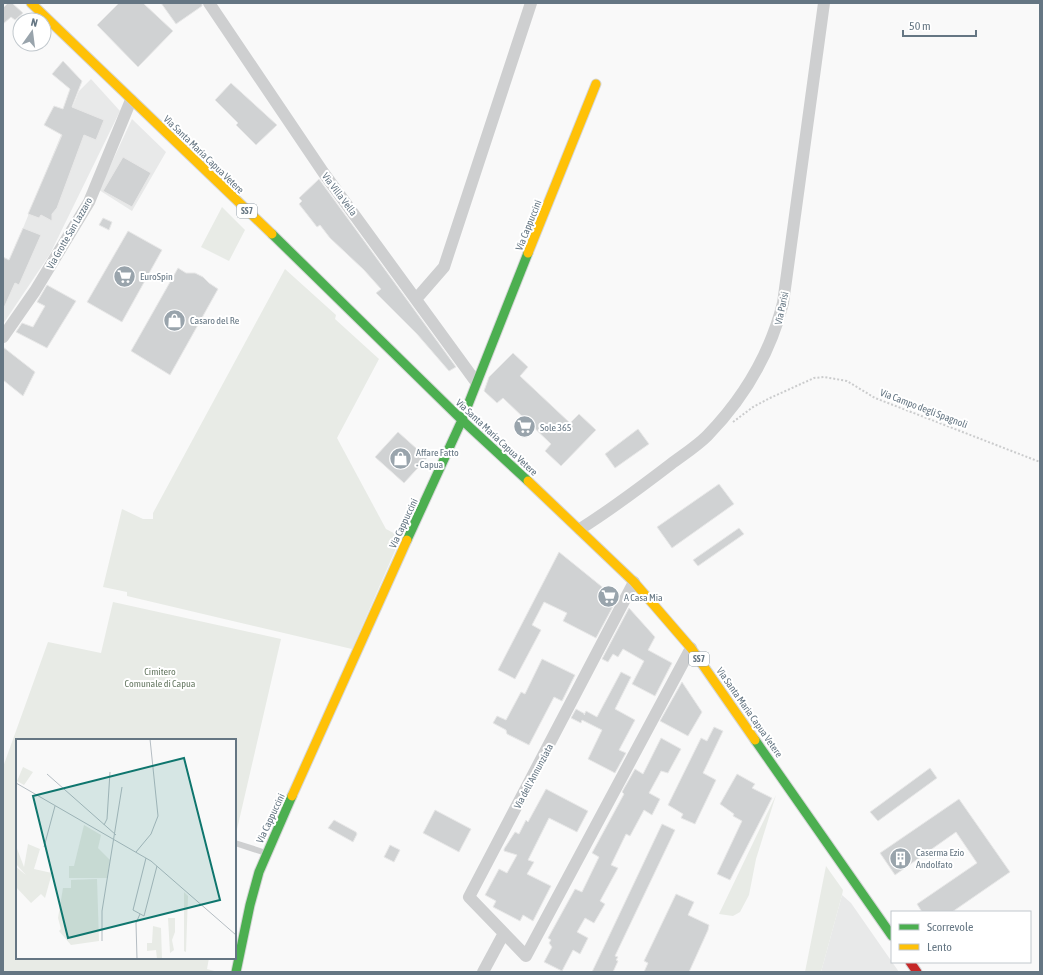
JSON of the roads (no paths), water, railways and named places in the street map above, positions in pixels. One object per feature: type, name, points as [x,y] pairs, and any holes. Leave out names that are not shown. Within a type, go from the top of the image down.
[{"type":"main road","name":"Via Santa Maria Capua Vetere","points":[[31,3],[365,324],[462,420],[580,529],[634,582],[691,648],[891,935]]},
{"type":"main road","name":"Via Cappuccini","points":[[236,972],[257,878],[266,853],[272,843],[319,734],[462,420],[596,84]]},
{"type":"main road","points":[[911,963],[917,972]]},
{"type":"street","name":"Via Villa Vella","points":[[209,3],[324,172],[417,298],[476,382]]},
{"type":"street","points":[[417,298],[444,267],[531,3]]},
{"type":"street","name":"Via Parisi","points":[[580,529],[625,500],[706,437],[738,400],[767,351],[779,316],[824,3]]},
{"type":"street","name":"Via Grotte San Lazzaro","points":[[3,337],[35,291],[89,202],[131,100]]},
{"type":"street","name":"Via dell'Annunziata","points":[[634,582],[469,897],[526,956],[691,648]]},
{"type":"street","points":[[483,972],[504,933]]},
{"type":"lane","points":[[236,843],[266,853]]},
{"type":"place","name":"EuroSpin","points":[[125,276]]},
{"type":"place","name":"Casaro del Re","points":[[175,320]]},
{"type":"place","name":"Sole 365","points":[[525,427]]},
{"type":"place","name":"Affare Fatto - Capua","points":[[401,458]]},
{"type":"place","name":"A Casa Mia","points":[[608,597]]},
{"type":"place","name":"Caserma Ezio Andolfato","points":[[901,858]]},
{"type":"park label","name":"Cimitero Comunale di Capua","points":[[160,676]]}]
